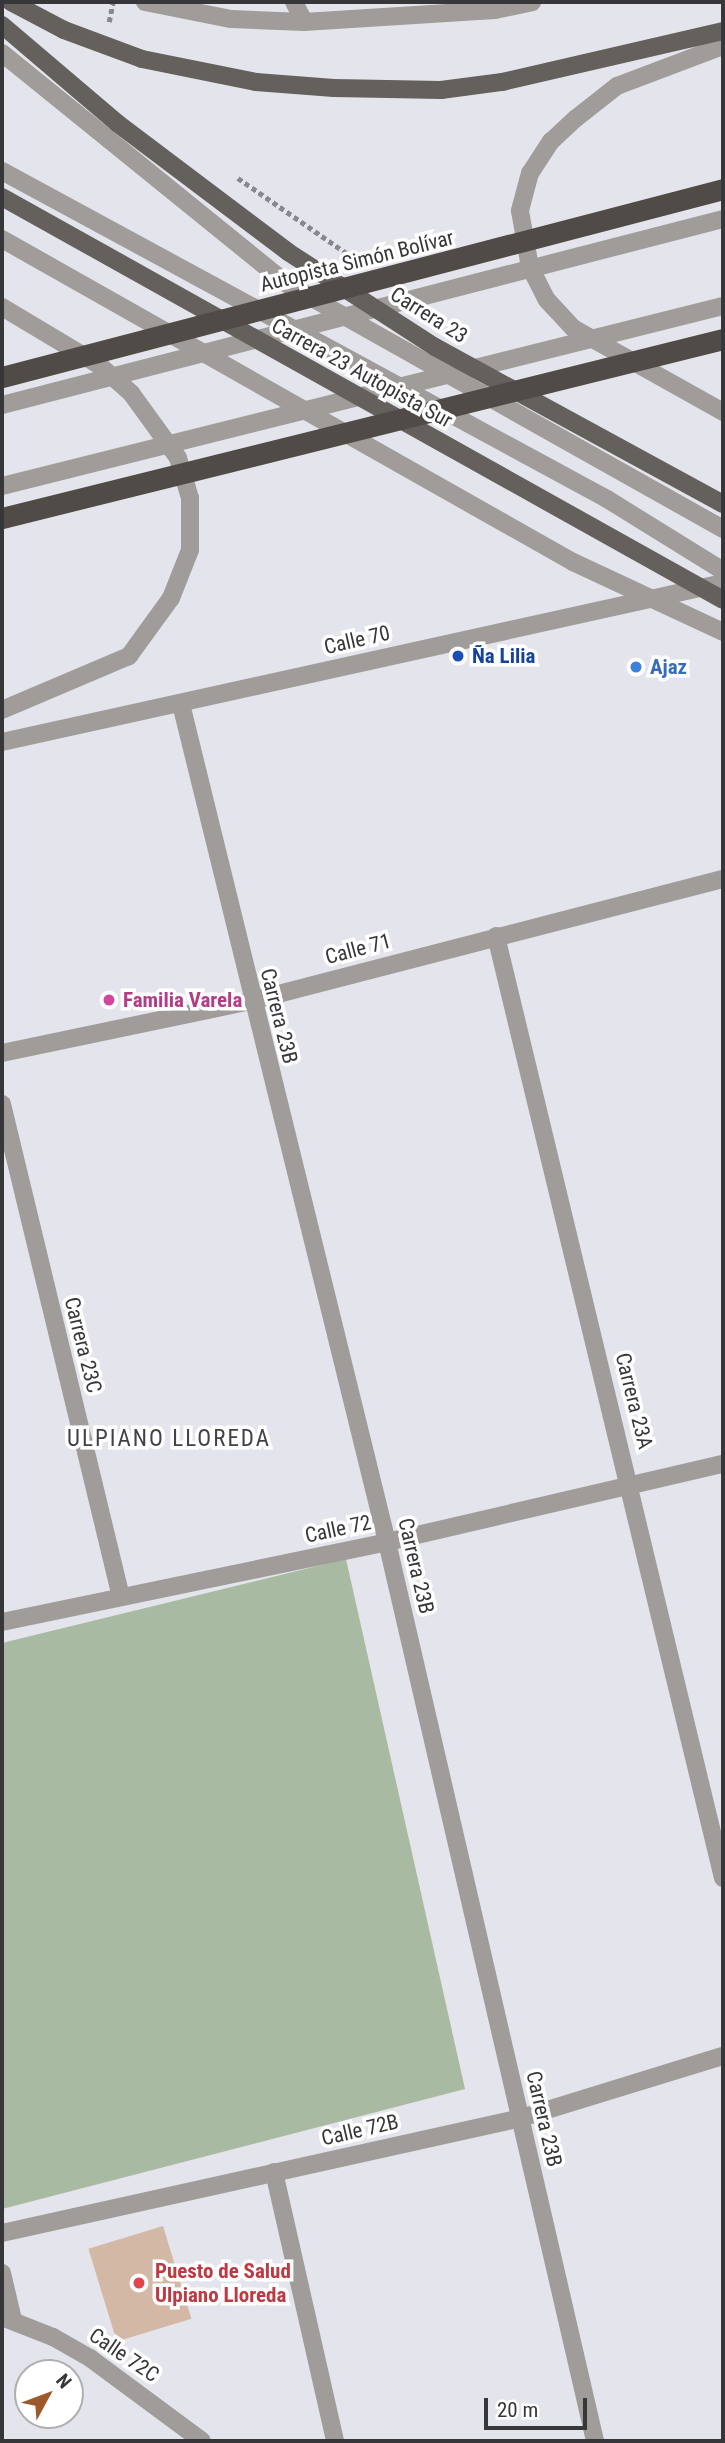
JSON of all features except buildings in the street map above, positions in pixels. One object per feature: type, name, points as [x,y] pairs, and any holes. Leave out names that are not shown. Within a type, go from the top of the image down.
[{"type":"highway","name":"Autopista Simón Bolívar","points":[[2,377],[723,189]]},
{"type":"highway","points":[[2,518],[723,339]]},
{"type":"main road","points":[[11,2],[64,30],[142,59],[243,80],[334,88],[441,90],[502,82],[723,31]]},
{"type":"main road","name":"Carrera 23","points":[[2,25],[117,123],[288,252],[435,348],[723,504]]},
{"type":"main road","name":"Carrera 23 Autopista Sur","points":[[2,197],[701,588]]},
{"type":"main road","points":[[701,588],[723,600]]},
{"type":"street","points":[[145,2],[231,19],[304,22],[495,10],[532,2]]},
{"type":"street","points":[[294,2],[304,22]]},
{"type":"street","points":[[723,46],[617,86],[575,119],[551,141],[530,173],[520,211],[530,267],[547,300],[573,328],[723,412]]},
{"type":"street","points":[[2,53],[287,285],[723,529]]},
{"type":"street","points":[[2,171],[607,499],[723,571]]},
{"type":"street","points":[[2,405],[723,219]]},
{"type":"street","points":[[2,239],[645,599],[723,632]]},
{"type":"street","points":[[2,486],[723,306]]},
{"type":"street","points":[[2,307],[99,365],[131,393],[178,458],[190,511],[190,550],[172,598],[129,656],[2,710]]},
{"type":"street","name":"Calle 70","points":[[2,743],[723,583]]},
{"type":"street","name":"Carrera 23B","points":[[181,704],[251,1001],[387,1542],[595,2441]]},
{"type":"street","name":"Calle 71","points":[[2,1054],[251,1001],[723,879]]},
{"type":"street","name":"Carrera 23A","points":[[496,936],[631,1486],[723,1878]]},
{"type":"street","name":"Carrera 23C","points":[[2,1104],[121,1597]]},
{"type":"street","name":"Calle 72","points":[[2,1622],[387,1542],[723,1464]]},
{"type":"street","name":"Calle 72B","points":[[2,2233],[521,2118],[723,2056]]},
{"type":"street","points":[[274,2172],[335,2441]]},
{"type":"street","points":[[2,2273],[7,2319]]},
{"type":"street","name":"Calle 72C","points":[[7,2319],[90,2358],[202,2441]]},
{"type":"green space","points":[[346,1559],[465,2089],[2,2209],[2,1643]]},
{"type":"place","name":"Ña Lilia","points":[[458,656]]},
{"type":"place","name":"Ajaz","points":[[636,667]]},
{"type":"place","name":"Familia Varela","points":[[109,1000]]},
{"type":"place","name":"Puesto de Salud Ulpiano Lloreda","points":[[139,2283]]},
{"type":"district","name":"ULPIANO LLOREDA","points":[[169,1439]]}]
